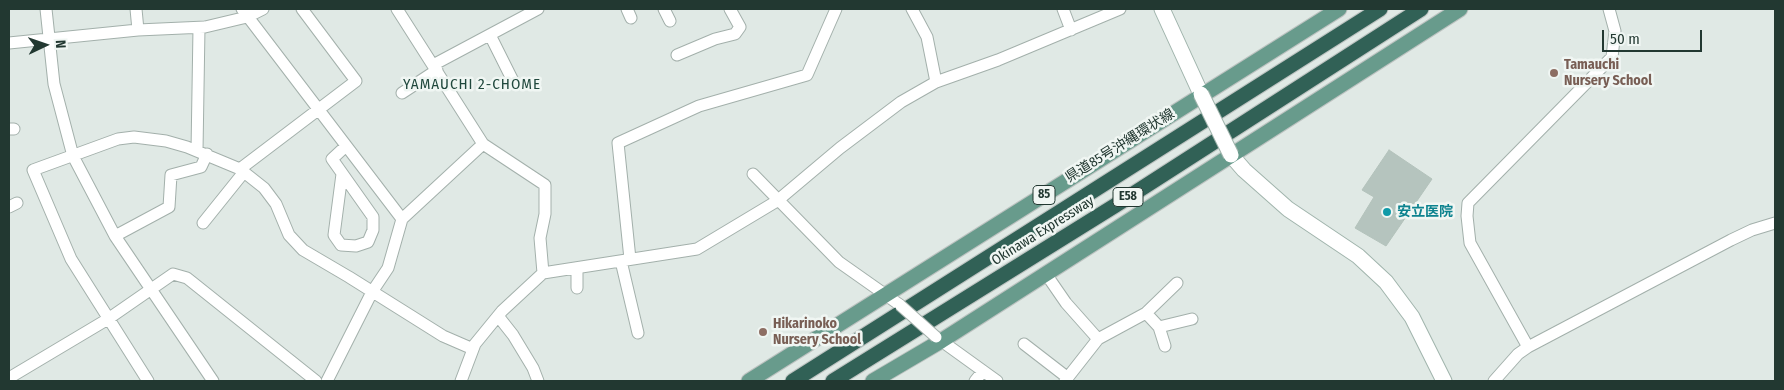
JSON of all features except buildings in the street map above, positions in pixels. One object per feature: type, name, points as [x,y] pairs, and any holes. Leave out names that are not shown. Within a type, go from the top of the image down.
[{"type":"highway","name":"Okinawa Expressway","points":[[792,381],[1380,9]]},
{"type":"highway","name":"Okinawa Expressway","points":[[833,381],[1116,205],[1421,9]]},
{"type":"main road","name":"県道85号沖縄環状線","points":[[749,381],[1201,94],[1339,9]]},
{"type":"main road","points":[[877,380],[1460,9]]},
{"type":"street","points":[[46,9],[54,84],[72,156],[115,236],[213,381]]},
{"type":"street","points":[[136,9],[138,30]]},
{"type":"street","points":[[9,43],[138,30],[199,28],[244,13],[263,9]]},
{"type":"street","points":[[203,223],[242,170],[286,133],[320,111],[356,81],[302,9]]},
{"type":"street","points":[[398,9],[483,144],[545,184],[545,214],[540,238],[543,272]]},
{"type":"street","points":[[402,93],[435,68],[538,9]]},
{"type":"street","points":[[664,9],[670,21]]},
{"type":"street","points":[[677,55],[735,34],[740,27],[730,9]]},
{"type":"street","points":[[638,333],[626,260],[618,142],[699,106],[807,75],[836,9]]},
{"type":"street","points":[[1063,9],[1071,30]]},
{"type":"street","points":[[461,381],[473,349],[498,316],[543,272],[697,250],[778,201],[867,126],[901,102],[936,82],[998,60],[1120,9]]},
{"type":"street","points":[[1162,9],[1231,155],[1244,170],[1288,209],[1358,256],[1386,282],[1412,317],[1444,381]]},
{"type":"street","points":[[1528,347],[1470,243],[1467,216],[1468,203],[1612,57],[1615,31],[1609,9]]},
{"type":"street","points":[[915,12],[927,37],[936,82]]},
{"type":"street","points":[[244,13],[402,219]]},
{"type":"street","points":[[115,236],[169,207],[171,175],[201,167],[199,28]]},
{"type":"street","points":[[490,35],[514,83]]},
{"type":"street","points":[[148,381],[72,259],[33,170],[118,139],[134,137],[166,141],[202,152],[242,170],[264,188],[276,204],[289,235],[302,250],[443,336],[473,349]]},
{"type":"street","points":[[327,381],[372,292],[388,268],[402,219],[483,144]]},
{"type":"street","points":[[342,174],[334,235],[340,245],[356,246],[368,242],[374,230],[373,217],[332,159],[346,146]]},
{"type":"street","points":[[753,174],[839,262],[886,294],[939,339],[997,381]]},
{"type":"street","points":[[1494,381],[1518,354],[1528,347],[1745,233],[1775,223]]},
{"type":"street","points":[[577,268],[577,288]]},
{"type":"street","points":[[9,378],[108,319],[173,274],[187,278],[316,381]]},
{"type":"street","points":[[1046,274],[1066,303],[1098,339]]},
{"type":"street","points":[[1024,344],[1066,380],[1098,339],[1146,313],[1177,283]]},
{"type":"street","points":[[1146,313],[1159,327],[1165,346]]},
{"type":"street","points":[[498,316],[523,351],[538,381]]},
{"type":"street","points":[[1159,327],[1192,319]]},
{"type":"street","points":[[975,381],[983,371]]},
{"type":"place","name":"Tamauchi Nursery School","points":[[1554,73]]},
{"type":"place","name":"安立医院","points":[[1387,212]]},
{"type":"place","name":"Hikarinoko Nursery School","points":[[763,332]]},
{"type":"district","name":"YAMAUCHI 2-CHOME","points":[[472,85]]}]
